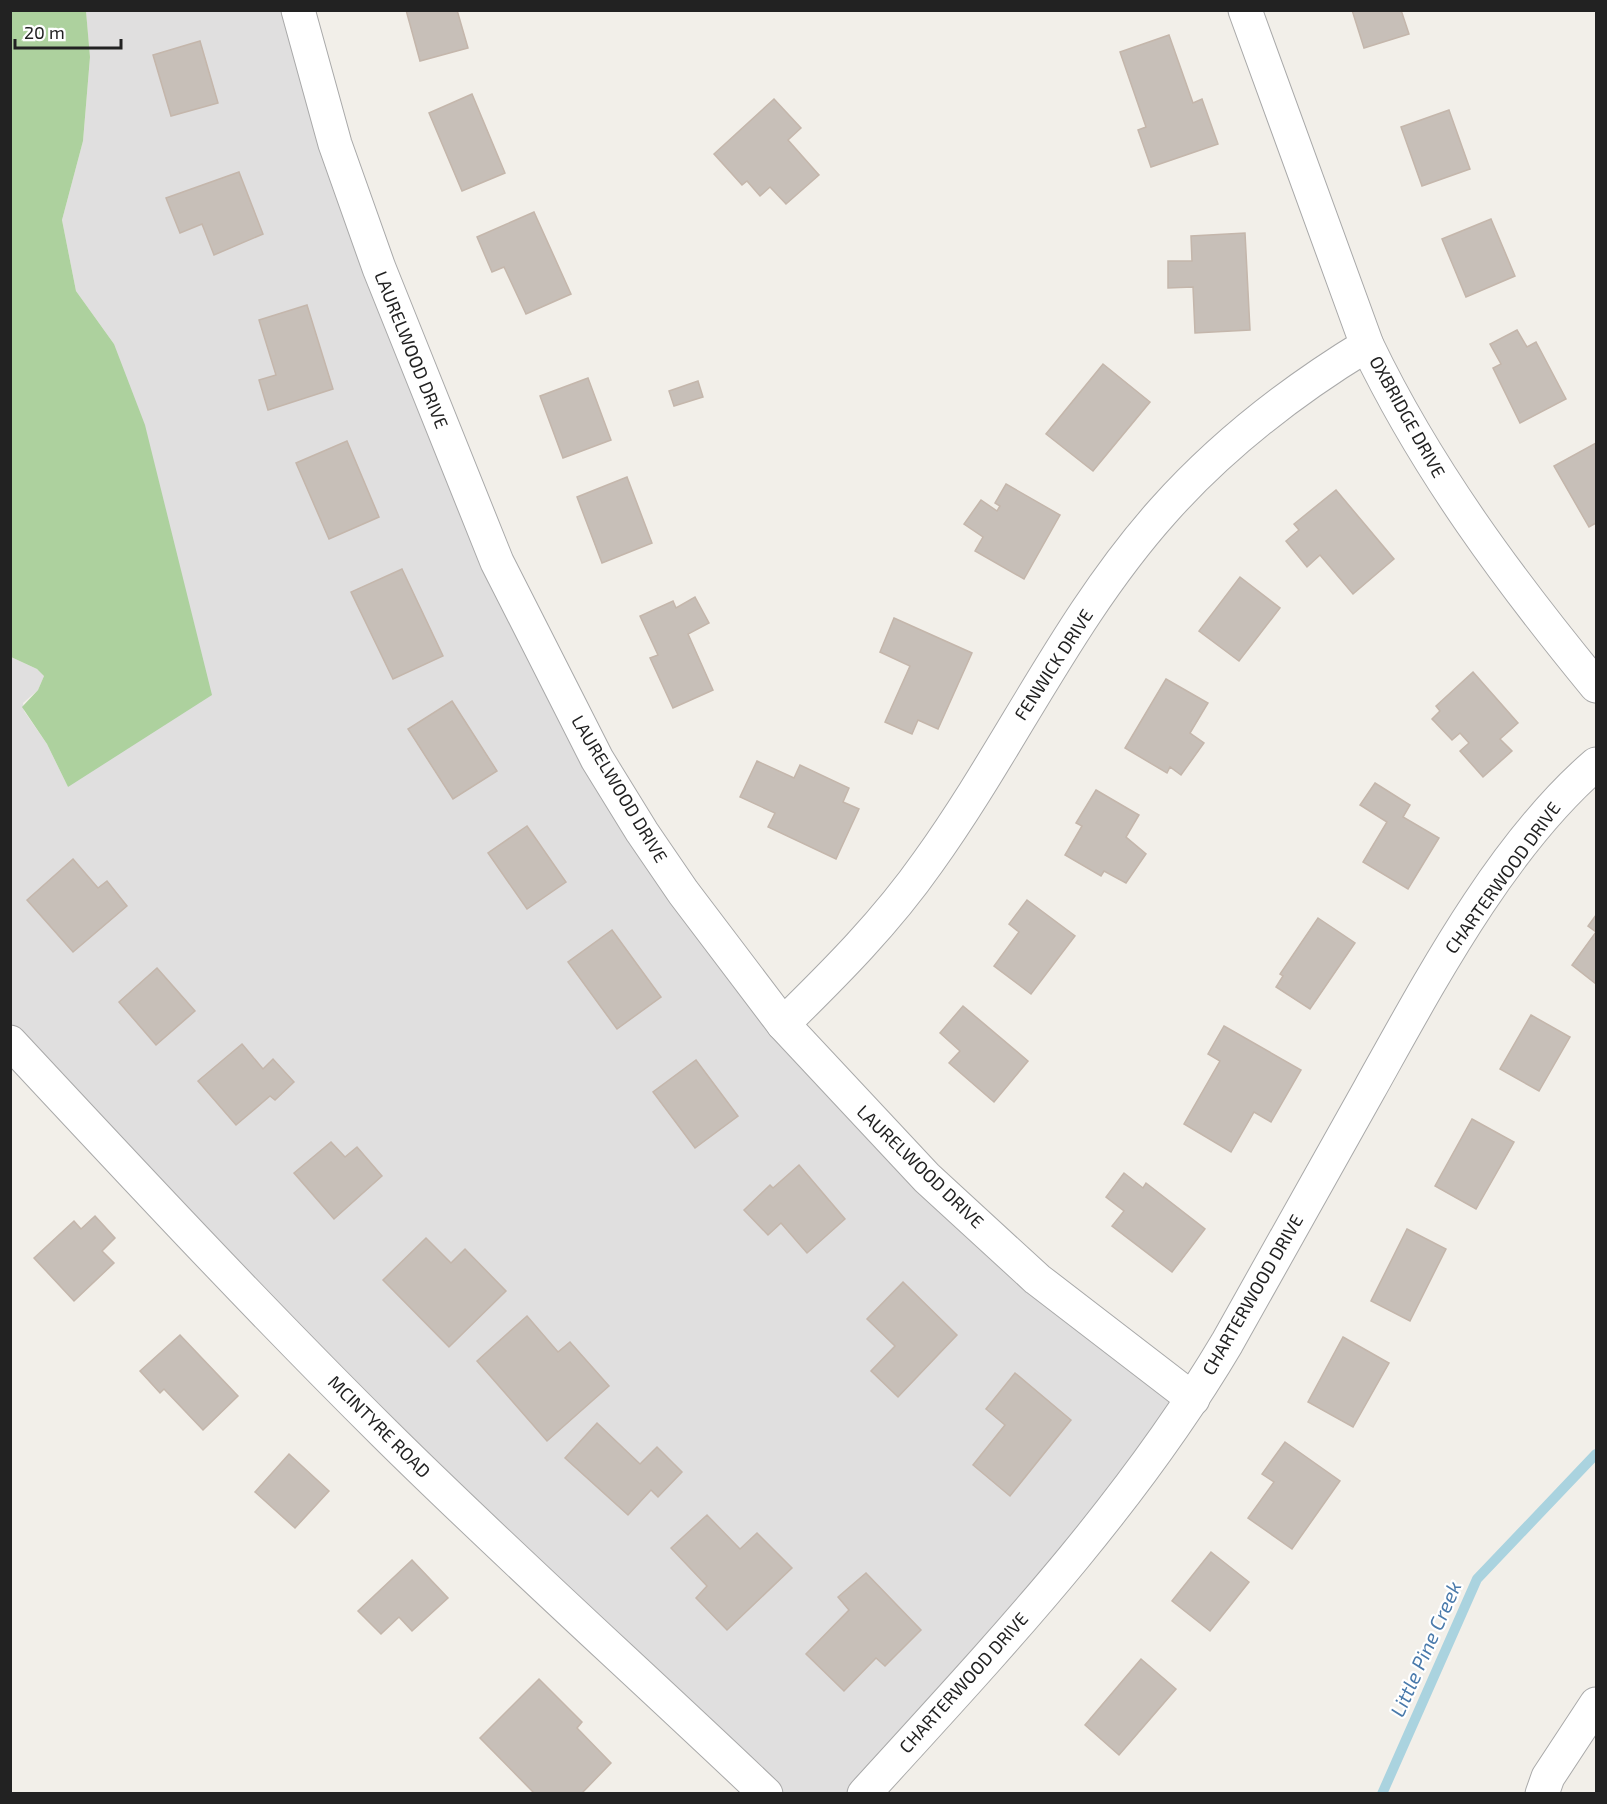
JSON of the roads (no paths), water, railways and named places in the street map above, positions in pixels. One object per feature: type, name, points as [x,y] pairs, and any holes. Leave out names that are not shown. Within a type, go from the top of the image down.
[{"type":"street","name":"LAURELWOOD DRIVE","points":[[297,10],[335,144],[379,268],[497,562],[597,759],[636,823],[683,892],[783,1024],[855,1104],[944,1193],[1038,1279],[1193,1400]]},
{"type":"street","name":"OXBRIDGE DRIVE","points":[[1245,10],[1367,345],[1389,390],[1422,448],[1466,516],[1534,610],[1596,686]]},
{"type":"street","name":"FENWICK DRIVE","points":[[783,1024],[853,955],[929,862],[1105,586],[1162,511],[1199,473],[1300,388],[1367,345]]},
{"type":"street","name":"CHARTERWOOD DRIVE","points":[[864,1794],[1002,1642],[1112,1511],[1193,1400],[1431,979],[1527,839],[1557,802],[1596,764]]},
{"type":"street","name":"MCINTYRE ROAD","points":[[10,1042],[171,1215],[384,1433],[563,1605],[766,1794]]},
{"type":"street","points":[[1542,1794],[1548,1777],[1596,1704]]},
{"type":"waterway","name":"Little Pine Creek","points":[[1382,1794],[1477,1579],[1596,1454]]}]
